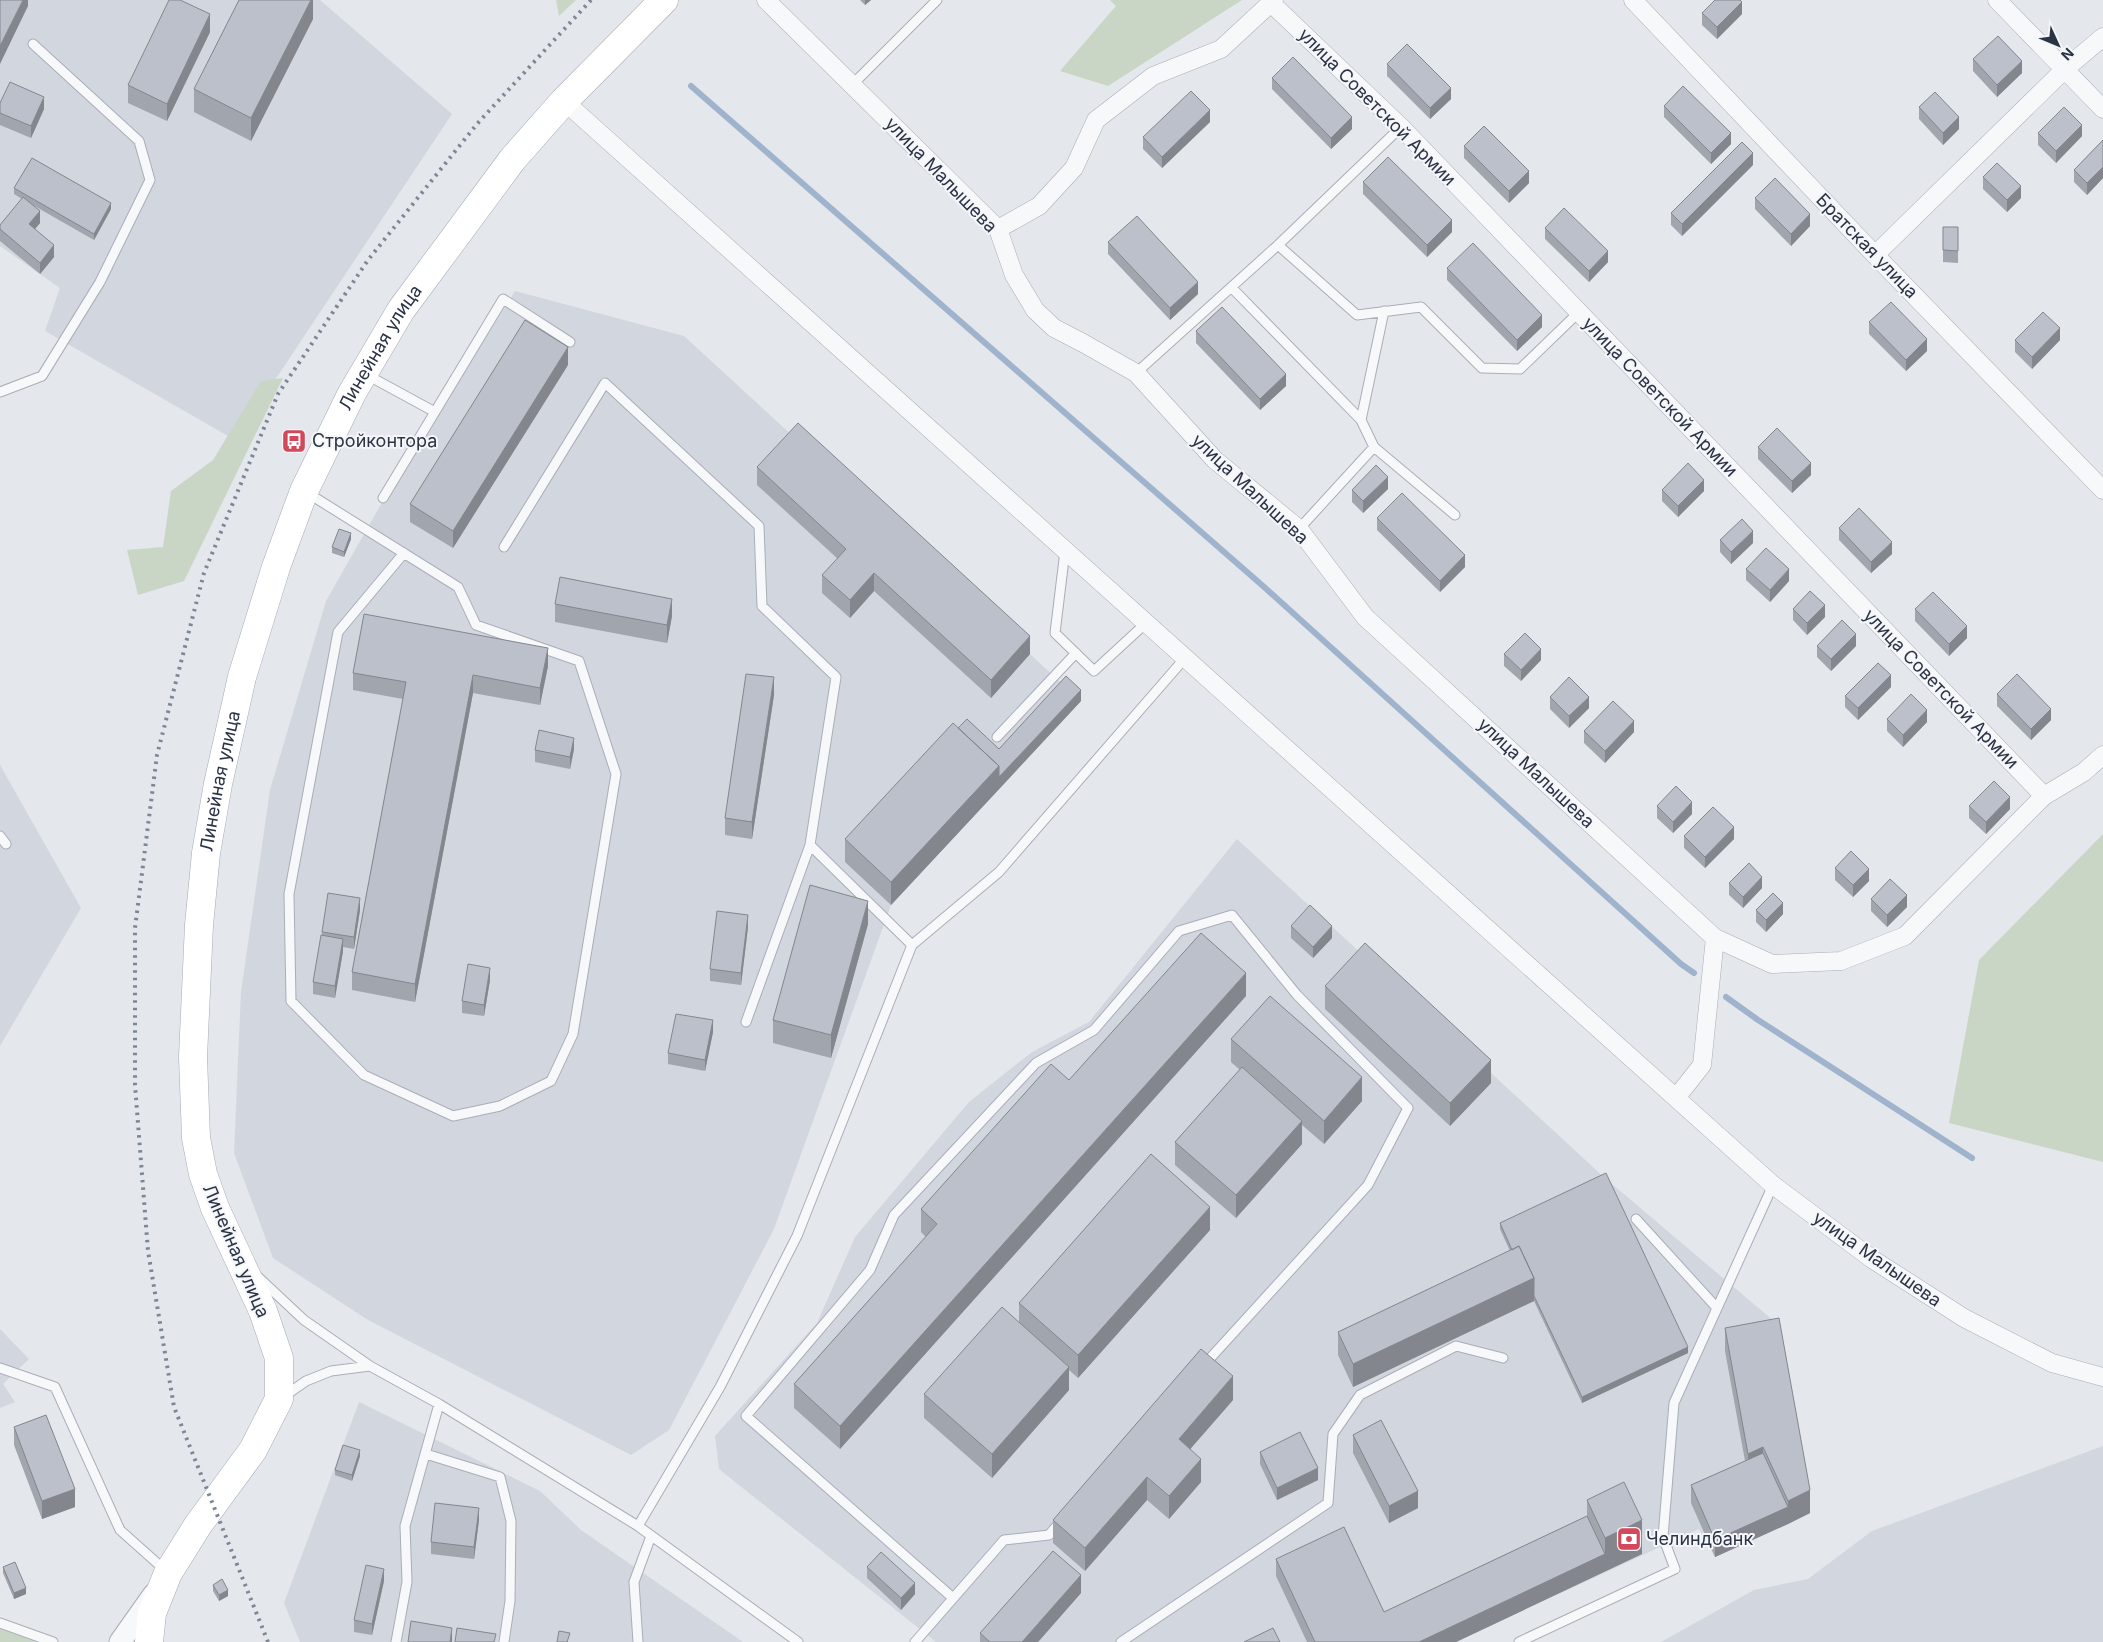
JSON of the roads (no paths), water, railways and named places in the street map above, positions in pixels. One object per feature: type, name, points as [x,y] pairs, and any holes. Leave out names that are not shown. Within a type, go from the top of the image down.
[{"type":"main road","name":"Линейная улица","points":[[149,1642],[152,1613],[168,1573],[198,1525],[254,1450],[279,1400],[279,1358],[264,1311],[215,1208],[203,1174],[196,1138],[193,1057],[198,925],[206,853],[218,784],[242,677],[276,567],[304,491],[364,374],[401,310],[512,160],[564,101],[664,0]]},
{"type":"street","name":"улица Малышева","points":[[766,0],[998,229],[1014,275],[1036,310],[1054,328],[1136,374],[1214,460],[1299,529],[1365,617],[1715,938],[1772,964],[1841,961],[1905,936],[2044,796],[2084,772],[2103,755]]},
{"type":"street","name":"Братская улица","points":[[1634,0],[1875,255],[2103,490]]},
{"type":"street","points":[[1997,0],[2103,109]]},
{"type":"street","points":[[998,229],[1038,206],[1074,168],[1096,120],[1153,76],[1221,49],[1272,2]]},
{"type":"street","name":"улица Советской Армии","points":[[1272,2],[1401,127],[2044,796]]},
{"type":"street","points":[[1875,255],[2065,69],[2103,37]]},
{"type":"street","name":"улица Малышева","points":[[564,101],[1773,1185],[1872,1260],[1964,1318],[2052,1363],[2103,1377]]},
{"type":"street","points":[[1676,1098],[1702,1065],[1715,938]]},
{"type":"street","points":[[120,1642],[168,1573]]},
{"type":"lane","points":[[852,85],[937,0]]},
{"type":"lane","points":[[0,392],[42,376],[100,282],[150,180],[139,141],[33,44]]},
{"type":"lane","points":[[1136,374],[1232,288],[1401,127]]},
{"type":"lane","points":[[1278,245],[1357,315],[1421,307],[1482,368],[1520,370],[1578,313]]},
{"type":"lane","points":[[1232,288],[1361,420],[1374,447],[1455,515]]},
{"type":"lane","points":[[383,498],[503,299],[570,342]]},
{"type":"lane","points":[[1361,420],[1384,312]]},
{"type":"lane","points":[[364,374],[435,412]]},
{"type":"lane","points":[[504,547],[605,383],[759,526],[762,606],[836,677],[810,845],[746,1022]]},
{"type":"lane","points":[[1299,529],[1374,447]]},
{"type":"lane","points":[[304,491],[458,586],[476,625],[579,661],[616,774],[573,1034],[550,1081],[500,1106],[453,1116],[364,1076],[292,1001],[289,894],[338,632],[404,553]]},
{"type":"lane","points":[[1065,550],[1055,634],[1094,670],[1146,623]]},
{"type":"lane","points":[[997,737],[1076,653]]},
{"type":"lane","points":[[638,1526],[720,1387],[797,1236],[912,945],[999,872],[1184,658]]},
{"type":"lane","points":[[810,845],[912,945]]},
{"type":"lane","points":[[953,1598],[746,1416],[870,1270],[894,1215],[1036,1062],[1094,1030],[1178,932],[1232,915],[1297,994],[1408,1108],[1368,1185],[1195,1374]]},
{"type":"lane","points":[[1519,1642],[1675,1568],[1663,1537],[1674,1404],[1773,1185]]},
{"type":"lane","points":[[1636,1219],[1717,1308]]},
{"type":"lane","points":[[238,1258],[304,1320],[370,1366],[439,1404],[638,1526],[798,1642]]},
{"type":"lane","points":[[1121,1642],[1328,1503],[1333,1434],[1360,1395],[1456,1346],[1503,1358]]},
{"type":"lane","points":[[279,1400],[306,1381],[331,1371],[370,1366]]},
{"type":"lane","points":[[0,1368],[55,1387],[120,1530],[168,1573]]},
{"type":"lane","points":[[396,1642],[407,1582],[405,1526],[439,1404]]},
{"type":"lane","points":[[426,1454],[500,1477],[512,1521],[510,1601],[504,1642]]},
{"type":"lane","points":[[915,1642],[1004,1540],[1049,1535],[1069,1513]]},
{"type":"lane","points":[[638,1642],[634,1582],[651,1536]]},
{"type":"lane","points":[[0,1623],[53,1642]]},
{"type":"waterway","points":[[691,86],[1263,586],[1681,964],[1694,973]]},
{"type":"waterway","points":[[1726,997],[1758,1020],[1972,1158]]},
{"type":"railway","points":[[268,1642],[174,1407],[148,1251],[135,1085],[135,928],[157,755],[204,573],[278,394],[368,260],[477,124],[591,0]]},
{"type":"place","name":"Стройконтора","points":[[294,441]]},
{"type":"place","name":"Челиндбанк","points":[[1629,1539]]}]
